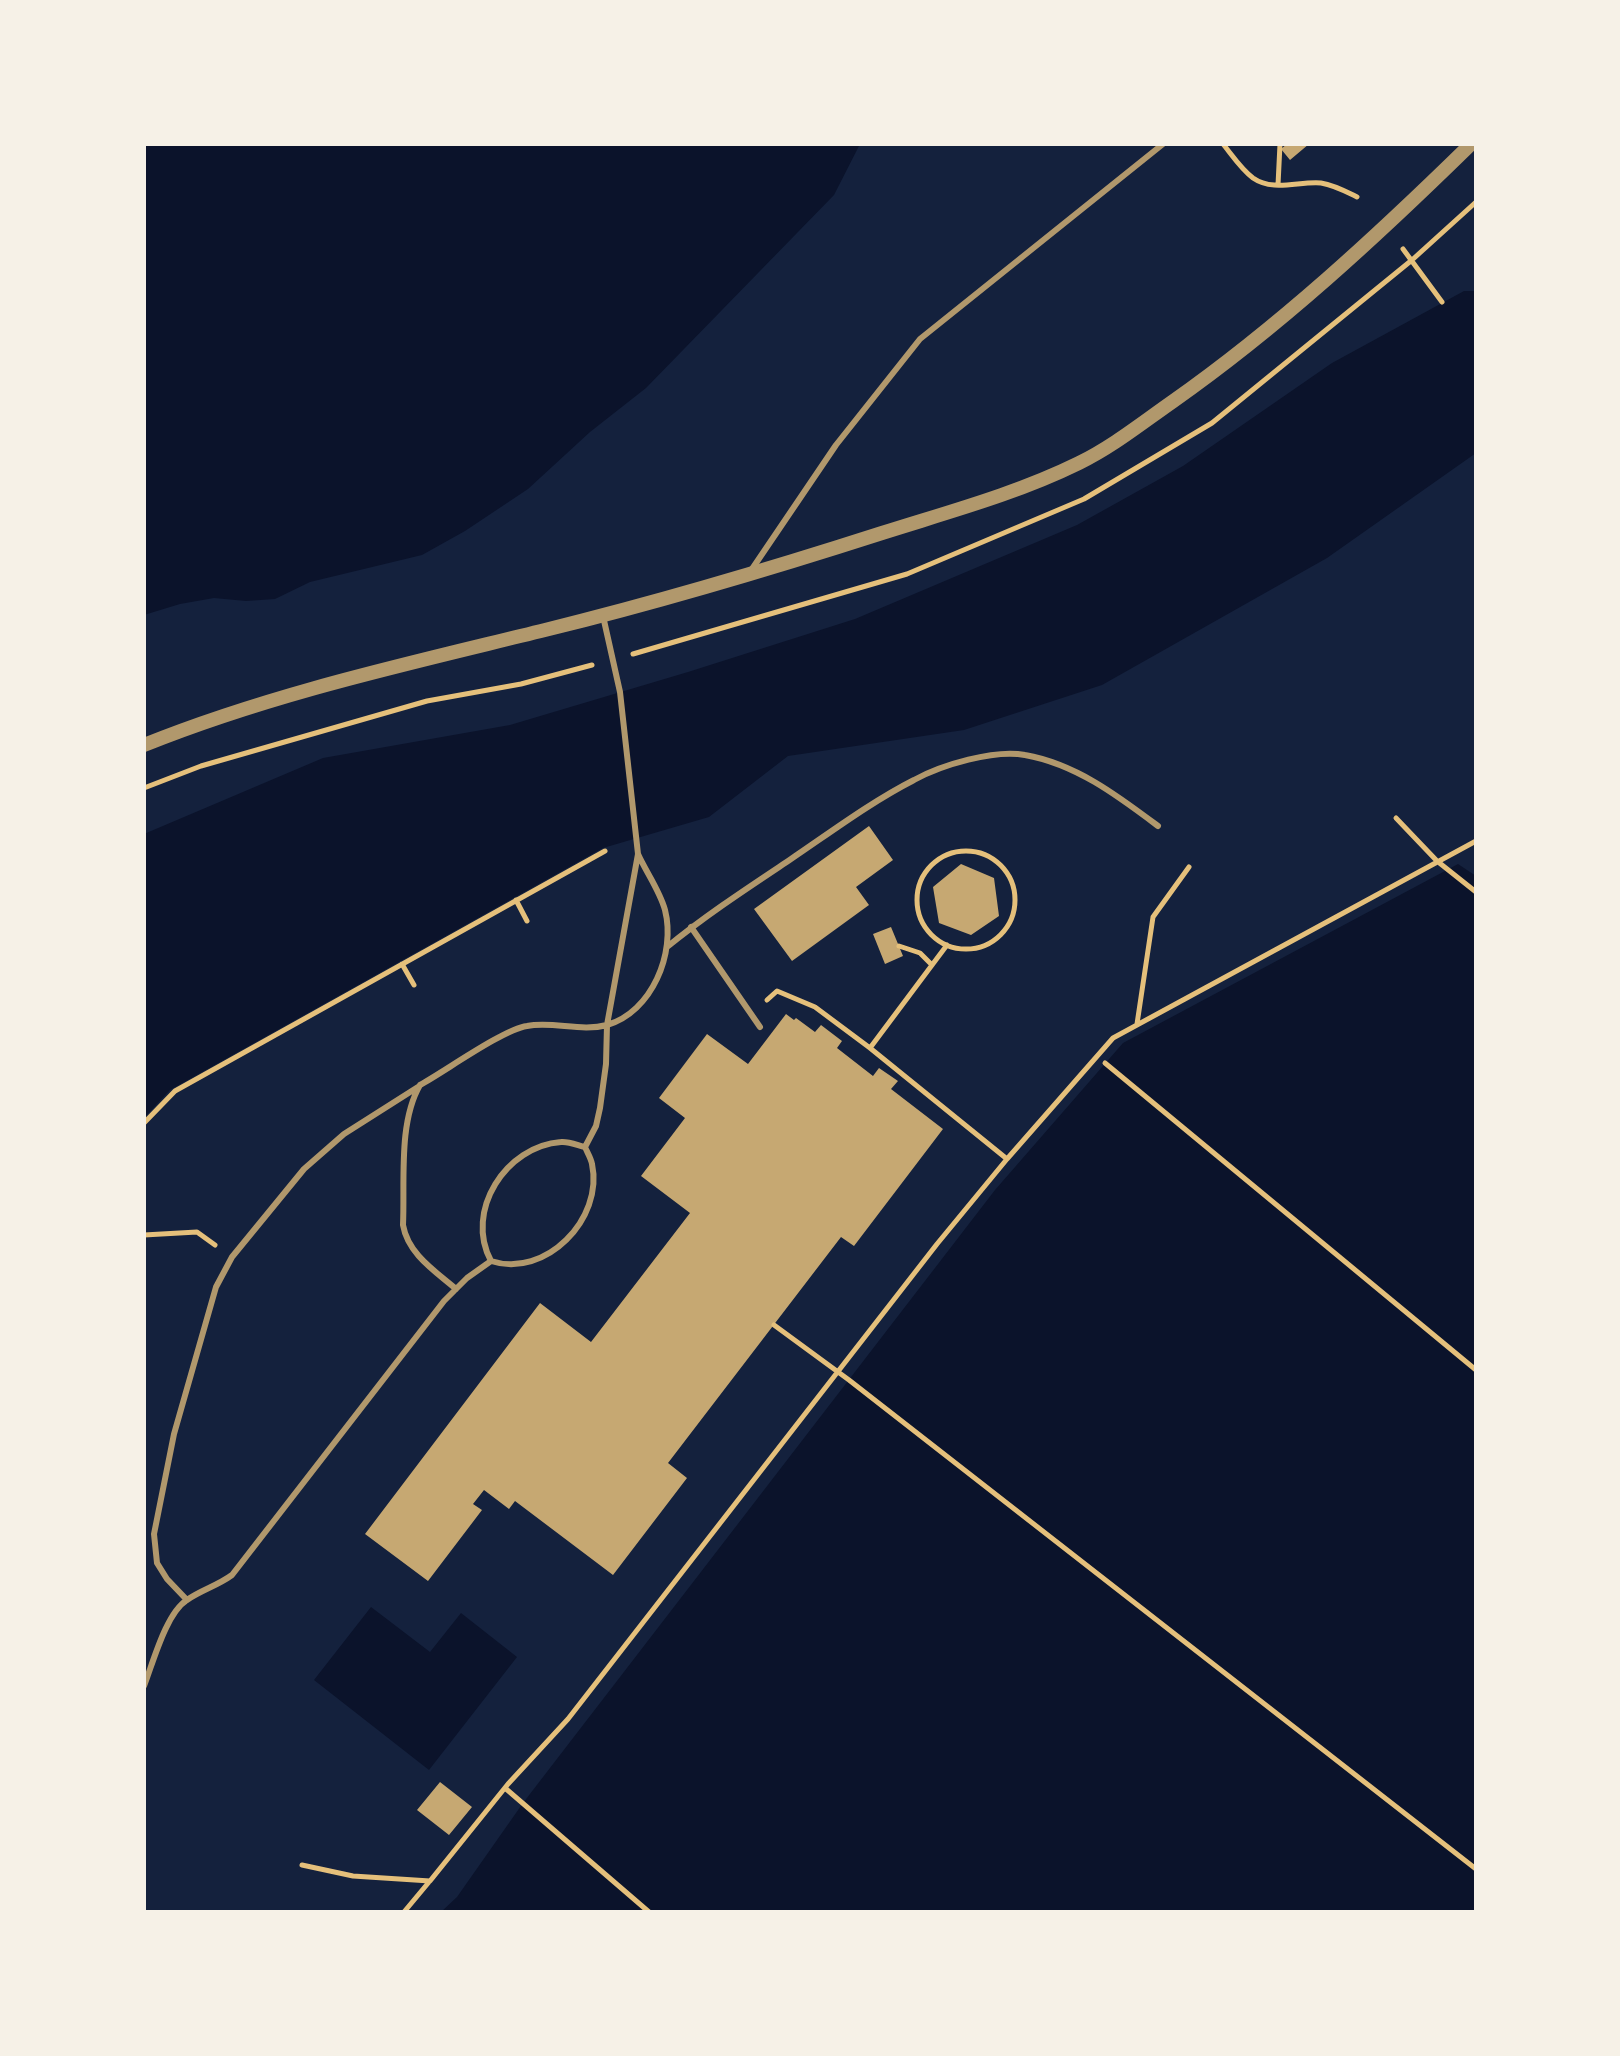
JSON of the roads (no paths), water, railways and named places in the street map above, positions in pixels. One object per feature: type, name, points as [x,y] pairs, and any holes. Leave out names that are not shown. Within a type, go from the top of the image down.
[{"type":"street","points":[[144,745],[196,723],[377,672],[603,616],[748,576],[1006,495],[1081,462],[1132,431],[1273,326],[1384,229],[1471,144]]},
{"type":"lane","points":[[748,576],[836,445],[920,339],[1163,144]]},
{"type":"lane","points":[[144,1686],[176,1610],[187,1600],[218,1586],[232,1575],[456,1289],[491,1261],[511,1265],[535,1260],[558,1248],[573,1234],[589,1203],[592,1165],[585,1147],[596,1126],[600,1108],[607,1025],[638,854],[620,692],[603,616]]},
{"type":"lane","points":[[667,947],[691,927],[839,827],[916,779],[1000,753],[1026,755],[1068,768],[1109,789],[1158,826]]},
{"type":"lane","points":[[187,1600],[157,1563],[154,1543],[156,1515],[174,1434],[216,1287],[232,1257],[304,1169],[344,1134],[420,1085],[525,1026],[607,1025],[635,1010],[659,977],[667,947],[665,910],[638,854]]},
{"type":"lane","points":[[691,927],[760,1027]]},
{"type":"lane","points":[[420,1085],[409,1111],[403,1225],[406,1239],[413,1250],[456,1289]]},
{"type":"lane","points":[[491,1261],[484,1249],[483,1220],[492,1188],[503,1172],[517,1159],[538,1147],[562,1141],[585,1147]]},
{"type":"water","points":[[144,144],[860,144],[834,195],[646,388],[590,432],[528,489],[465,531],[422,555],[310,582],[275,599],[246,601],[214,598],[144,615]]},
{"type":"water","points":[[1464,291],[1476,291],[1476,453],[1327,558],[1102,685],[964,730],[788,756],[709,817],[603,848],[170,1090],[144,1118],[144,834],[323,758],[510,725],[855,619],[1077,525],[1183,466],[1332,363]]},
{"type":"water","points":[[1458,864],[1476,876],[1476,1912],[441,1912],[457,1897],[523,1803],[995,1190],[1123,1043]]},
{"type":"water","points":[[371,1607],[430,1652],[461,1613],[517,1657],[429,1770],[314,1680]]}]
